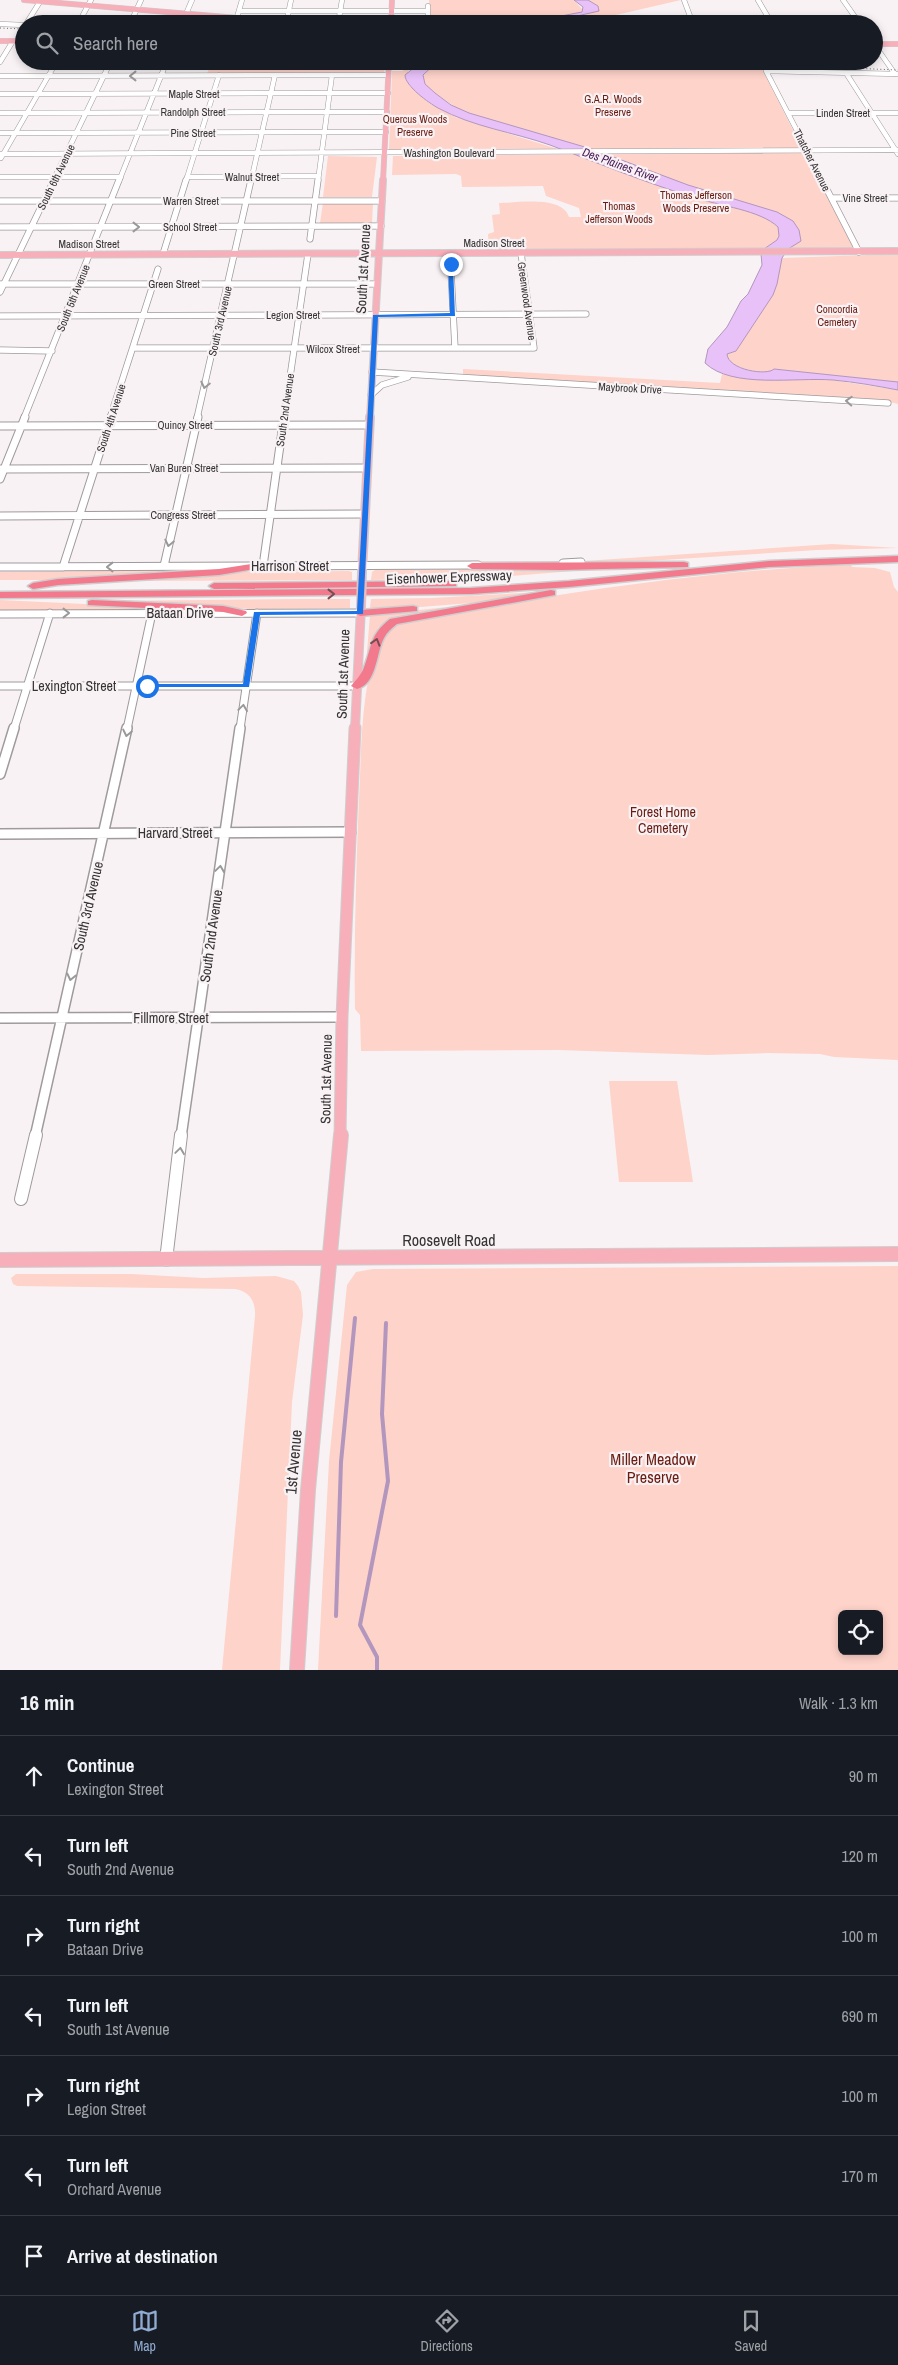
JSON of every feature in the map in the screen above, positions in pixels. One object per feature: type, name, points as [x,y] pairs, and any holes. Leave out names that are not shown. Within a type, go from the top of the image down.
[{"type":"highway","name":"Eisenhower Expressway","points":[[1,592],[33,586],[463,583],[550,578],[783,556],[898,552]]},
{"type":"highway","name":"Eisenhower Expressway","points":[[1,592],[420,593],[512,589],[769,564],[898,559]]},
{"type":"highway","points":[[472,566],[684,565]]},
{"type":"highway","points":[[33,586],[58,582],[219,572],[260,566]]},
{"type":"highway","points":[[357,686],[366,678],[378,636],[385,626],[401,618],[593,586],[614,580]]},
{"type":"highway","points":[[1,592],[21,599],[222,609],[242,613]]},
{"type":"highway","points":[[360,610],[481,604]]},
{"type":"main road","points":[[24,0],[193,15]]},
{"type":"main road","points":[[392,0],[392,15]]},
{"type":"main road","points":[[0,41],[13,41]]},
{"type":"main road","points":[[883,44],[898,44]]},
{"type":"main road","name":"South 1st Avenue","points":[[329,1258],[340,1131],[342,1017],[360,610],[388,70]]},
{"type":"main road","name":"Madison Street","points":[[0,254],[898,252]]},
{"type":"main road","name":"Roosevelt Road","points":[[0,1260],[898,1254]]},
{"type":"main road","name":"1st Avenue","points":[[297,1670],[308,1490],[329,1258]]},
{"type":"street","points":[[83,15],[91,0]]},
{"type":"street","points":[[134,15],[142,0]]},
{"type":"street","points":[[186,14],[192,0]]},
{"type":"street","points":[[238,15],[242,0]]},
{"type":"street","points":[[288,15],[291,0]]},
{"type":"street","points":[[339,15],[342,0]]},
{"type":"street","points":[[684,0],[690,15]]},
{"type":"street","points":[[758,0],[767,15]]},
{"type":"street","points":[[843,0],[854,15]]},
{"type":"street","points":[[31,15],[41,1]]},
{"type":"street","points":[[239,11],[392,11],[428,8],[428,15]]},
{"type":"street","points":[[0,24],[15,24]]},
{"type":"street","points":[[0,62],[13,41]]},
{"type":"street","points":[[883,56],[890,66],[888,67],[897,74]]},
{"type":"street","points":[[890,66],[898,66]]},
{"type":"street","points":[[0,160],[52,70]]},
{"type":"street","name":"South 6th Avenue","points":[[0,292],[2,284],[107,70]]},
{"type":"street","name":"South 5th Avenue","points":[[0,479],[2,469],[22,426],[163,70]]},
{"type":"street","name":"Thatcher Avenue","points":[[798,71],[766,71],[859,252]]},
{"type":"street","points":[[798,71],[897,74]]},
{"type":"street","points":[[846,72],[897,152]]},
{"type":"street","points":[[163,254],[219,75]]},
{"type":"street","name":"South 3rd Avenue","points":[[164,566],[275,75]]},
{"type":"street","points":[[310,239],[332,75]]},
{"type":"street","points":[[0,76],[388,75]]},
{"type":"street","name":"Maple Street","points":[[0,94],[388,93]]},
{"type":"street","name":"Randolph Street","points":[[0,113],[387,112]]},
{"type":"street","name":"Linden Street","points":[[788,113],[898,113]]},
{"type":"street","name":"Pine Street","points":[[0,133],[386,132]]},
{"type":"street","name":"Washington Boulevard","points":[[2,154],[385,154],[807,150],[897,152]]},
{"type":"street","name":"Walnut Street","points":[[187,177],[318,176]]},
{"type":"street","points":[[0,177],[121,177]]},
{"type":"street","name":"Vine Street","points":[[832,198],[898,198]]},
{"type":"street","name":"Warren Street","points":[[0,201],[382,201]]},
{"type":"street","name":"School Street","points":[[0,227],[381,226]]},
{"type":"street","points":[[450,253],[455,348]]},
{"type":"street","name":"Greenwood Avenue","points":[[521,253],[534,348]]},
{"type":"street","name":"South 2nd Avenue","points":[[260,566],[270,515],[308,254]]},
{"type":"street","name":"South 4th Avenue","points":[[64,567],[158,269]]},
{"type":"street","name":"Green Street","points":[[2,284],[377,284]]},
{"type":"street","name":"Legion Street","points":[[0,316],[586,314]]},
{"type":"street","name":"Wilcox Street","points":[[133,348],[534,348]]},
{"type":"street","points":[[0,350],[52,351]]},
{"type":"street","name":"Maybrook Drive","points":[[372,372],[888,404]]},
{"type":"street","points":[[371,395],[382,385],[390,381],[409,377],[436,376]]},
{"type":"street","name":"Quincy Street","points":[[0,426],[369,425]]},
{"type":"street","name":"Van Buren Street","points":[[2,469],[367,468]]},
{"type":"street","name":"Congress Street","points":[[0,516],[365,514]]},
{"type":"street","name":"Harrison Street","points":[[0,567],[260,566],[362,569],[580,562]]},
{"type":"street","name":"Bataan Drive","points":[[0,614],[257,613],[360,610]]},
{"type":"street","points":[[0,774],[50,613]]},
{"type":"street","name":"South 3rd Avenue","points":[[21,1199],[105,833],[152,613]]},
{"type":"street","name":"South 2nd Avenue","points":[[166,1260],[172,1199],[257,613]]},
{"type":"street","name":"Lexington Street","points":[[0,686],[357,686]]},
{"type":"street","name":"Harvard Street","points":[[0,834],[351,832]]},
{"type":"street","name":"Fillmore Street","points":[[0,1018],[342,1017]]},
{"type":"green space","points":[[429,0],[574,0],[583,10],[579,13],[568,15],[430,15]]},
{"type":"green space","points":[[588,0],[681,0],[616,15],[585,15],[595,4]]},
{"type":"green space","points":[[208,70],[384,70],[384,74],[207,74]]},
{"type":"green space","name":"Quercus Woods Preserve","points":[[409,70],[409,85],[429,103],[455,117],[561,150],[389,150],[392,71]]},
{"type":"green space","name":"G.A.R. Woods Preserve","points":[[428,70],[763,70],[802,148],[595,150],[484,119],[458,109],[428,88],[423,75]]},
{"type":"green space","name":"Thomas Jefferson Woods Preserve","points":[[804,152],[854,249],[492,250],[489,248],[488,234],[494,232],[492,215],[500,214],[499,203],[549,203],[565,210],[569,217],[581,217],[579,208],[546,196],[543,186],[462,187],[461,176],[456,174],[392,175],[393,156]]},
{"type":"green space","points":[[328,156],[377,157],[372,197],[323,197]]},
{"type":"green space","points":[[323,203],[373,203],[372,223],[320,223]]},
{"type":"green space","name":"Concordia Cemetery","points":[[898,254],[898,382],[775,369],[756,372],[741,368],[729,360],[727,354],[736,351],[773,295],[782,258]]},
{"type":"green space","points":[[463,369],[720,383],[722,374],[751,379],[832,380],[898,390],[898,404],[886,401],[463,376]]},
{"type":"green space","points":[[832,544],[898,548],[817,550],[585,565],[585,561]]},
{"type":"green space","name":"Forest Home Cemetery","points":[[851,565],[852,567],[875,568],[890,572],[894,587],[898,592],[898,1060],[834,1057],[820,1054],[768,1053],[708,1055],[558,1050],[361,1051],[360,1015],[355,1009],[355,957],[362,735],[370,670],[384,630],[406,620],[628,585],[739,572]]},
{"type":"green space","points":[[585,569],[498,577],[371,580],[372,572],[375,570]]},
{"type":"green space","points":[[210,570],[61,580],[0,580],[0,572]]},
{"type":"green space","points":[[246,572],[352,572],[352,580],[119,581]]},
{"type":"green space","points":[[541,592],[484,602],[382,610],[374,610],[370,607],[371,599],[432,598]]},
{"type":"green space","points":[[350,599],[350,608],[250,609],[102,601]]},
{"type":"green space","points":[[0,600],[211,610],[0,610]]},
{"type":"green space","points":[[448,607],[396,618],[383,624],[378,628],[369,652],[367,652],[370,615]]},
{"type":"green space","points":[[609,1081],[677,1081],[693,1182],[619,1182]]},
{"type":"green space","name":"Miller Meadow Preserve","points":[[898,1266],[898,1670],[318,1670],[329,1461],[347,1285],[356,1272],[373,1269]]},
{"type":"green space","points":[[16,1274],[132,1274],[203,1278],[276,1276],[294,1281],[298,1286],[301,1292],[303,1315],[292,1402],[280,1670],[222,1670],[255,1316],[251,1298],[248,1294],[235,1289],[17,1286],[13,1284],[11,1278]]},
{"type":"water","points":[[574,0],[588,0],[598,6],[599,11],[581,15],[566,15],[582,12],[583,7]]},
{"type":"water","name":"Des Plaines River","points":[[411,70],[428,70],[423,75],[425,84],[451,105],[469,113],[595,150],[688,185],[777,212],[793,221],[799,230],[801,241],[788,249],[782,258],[773,295],[736,351],[727,354],[729,360],[740,368],[756,372],[774,369],[898,382],[898,390],[833,380],[748,379],[717,371],[705,363],[708,349],[727,327],[741,301],[748,294],[762,265],[761,254],[779,236],[778,227],[761,216],[750,212],[677,192],[536,140],[479,125],[451,115],[438,108],[413,89],[405,75]]},
{"type":"waterway","points":[[336,1616],[341,1462],[355,1318]]},
{"type":"waterway","points":[[377,1670],[377,1657],[360,1625],[388,1481],[382,1414],[386,1323]]},
{"type":"railway","points":[[0,28],[15,29]]},
{"type":"railway","points":[[883,69],[898,70]]},
{"type":"route","points":[[147,686],[246,686],[257,613],[360,613],[376,315],[453,315],[451,264]]},
{"type":"park label","name":"Thomas Jefferson Woods","points":[[619,212]]}]
